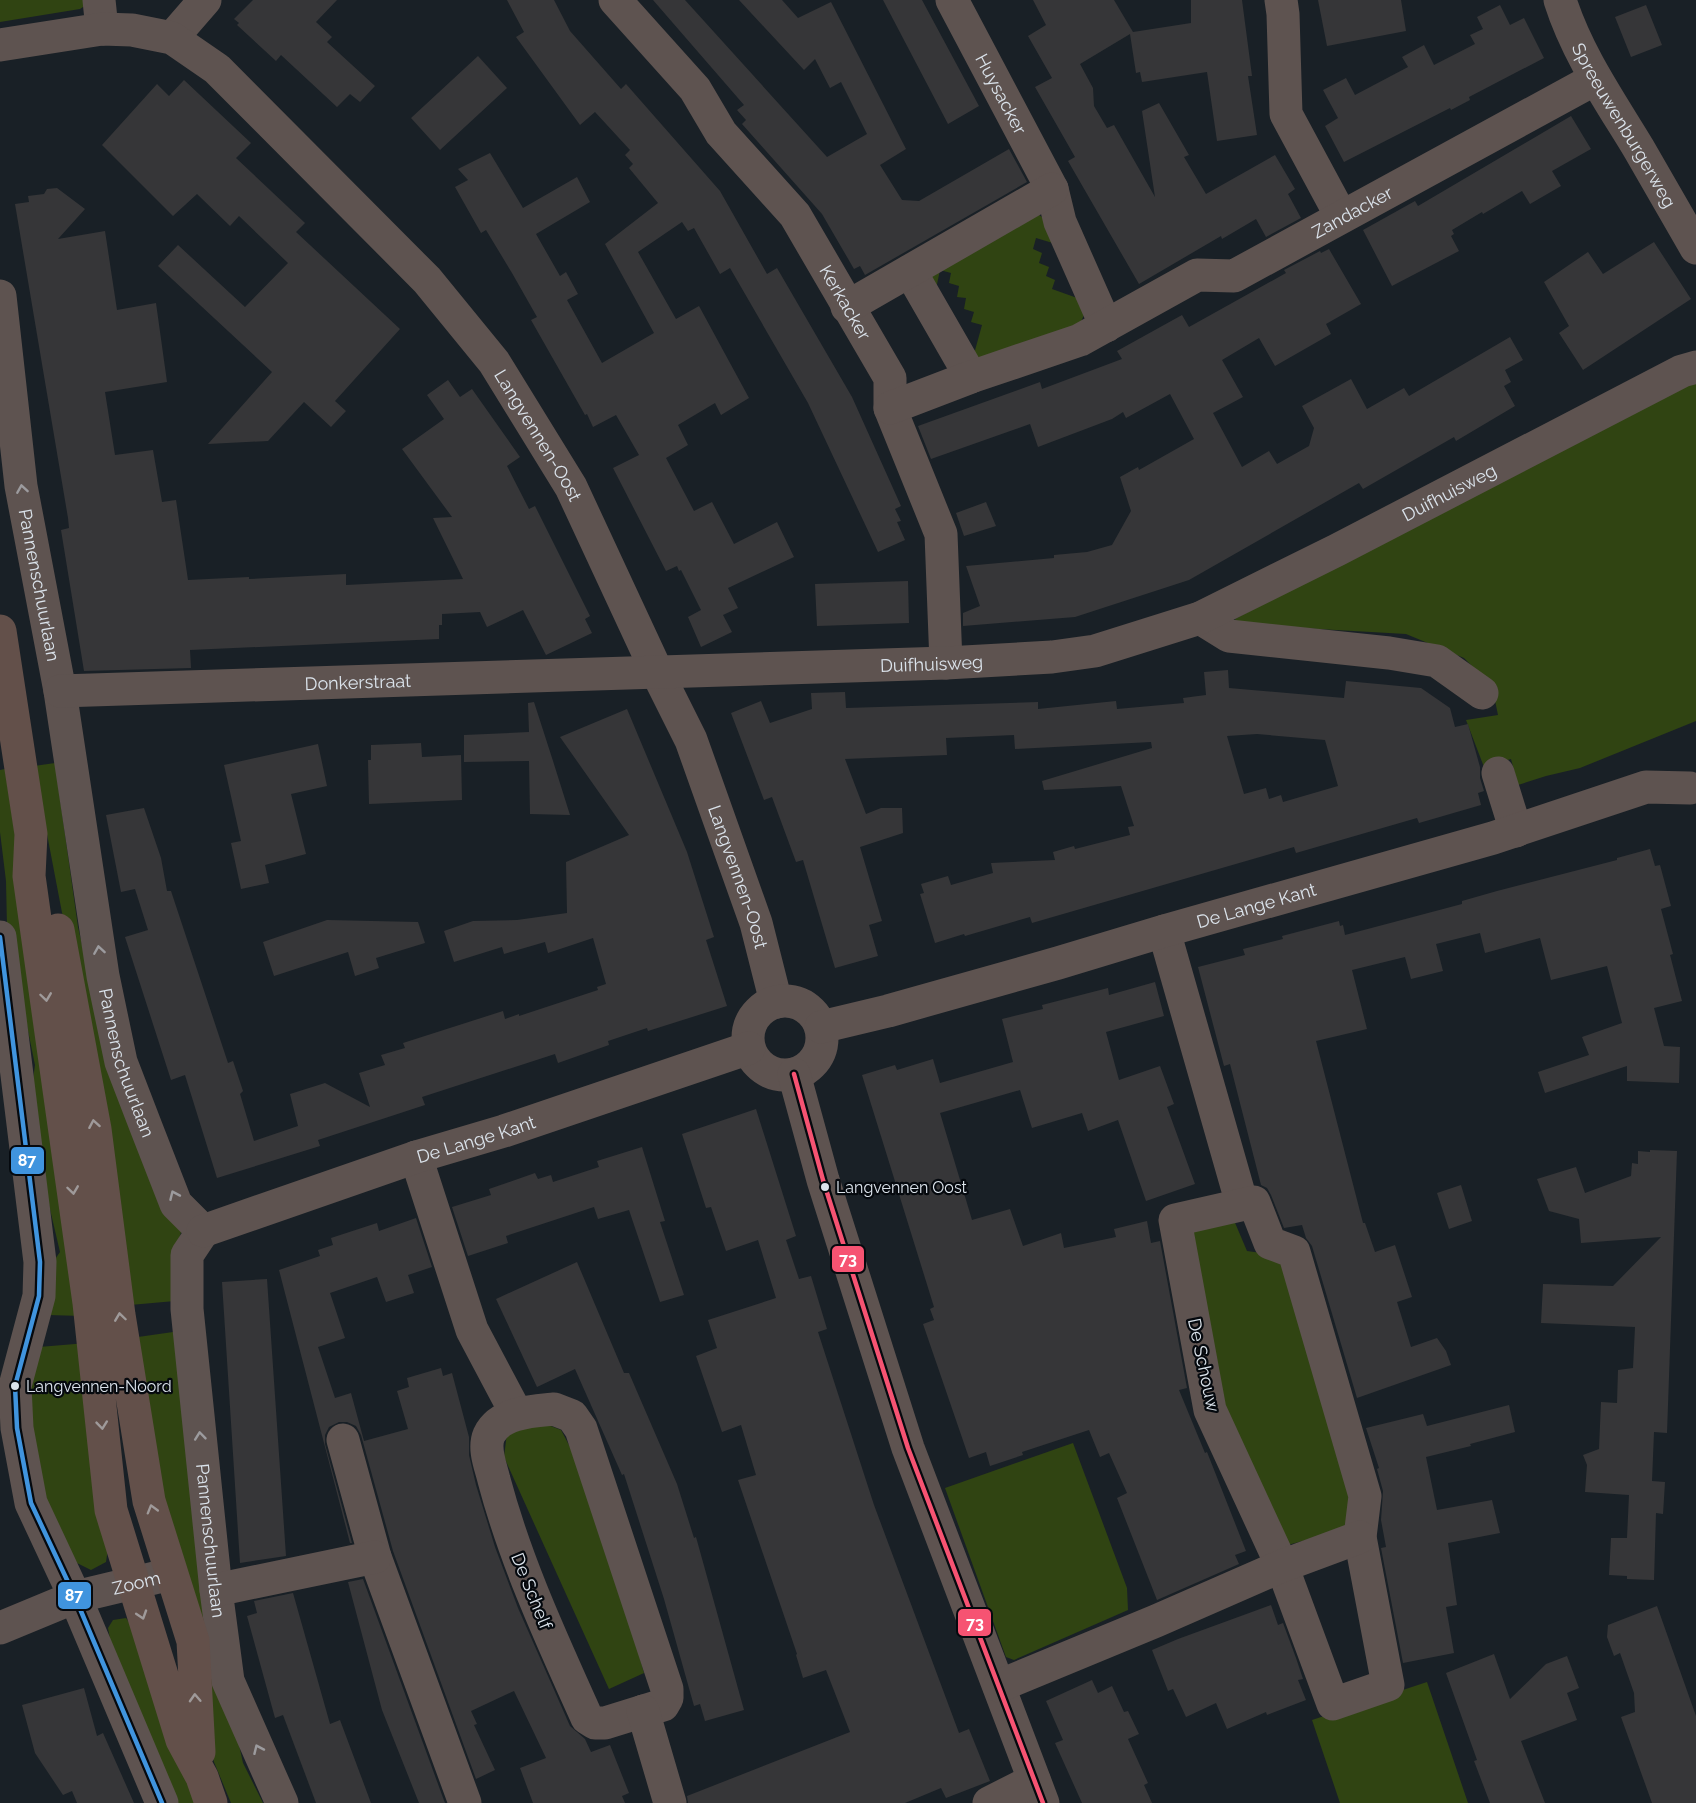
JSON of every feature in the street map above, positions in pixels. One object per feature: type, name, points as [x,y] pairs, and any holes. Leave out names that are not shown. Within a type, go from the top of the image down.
[{"type":"main road","name":"Pannenschuurlaan","points":[[0,632],[31,834],[29,876],[89,1303],[111,1510],[182,1740],[206,1790]]},
{"type":"main road","name":"Pannenschuurlaan","points":[[31,834],[47,874],[95,1129],[120,1324],[149,1501],[193,1641],[197,1737],[206,1790]]},
{"type":"street","points":[[172,38],[205,0]]},
{"type":"street","name":"Kerkacker","points":[[615,0],[695,89],[721,133],[795,215],[890,378],[890,408],[941,534],[946,663]]},
{"type":"street","name":"Huysacker","points":[[952,0],[1052,189]]},
{"type":"street","points":[[1281,0],[1286,114],[1341,216]]},
{"type":"street","name":"Spreeuwenburgerweg","points":[[1560,0],[1567,22],[1595,79],[1696,248]]},
{"type":"street","name":"Langvennen-Oost","points":[[0,45],[101,14],[132,30],[172,38],[217,69],[427,280],[494,362],[571,487],[691,740],[756,923],[776,1002]]},
{"type":"street","name":"Zandacker","points":[[890,408],[971,377],[1080,340],[1197,274],[1234,276],[1595,79]]},
{"type":"street","points":[[847,307],[1052,189],[1060,222],[1106,326]]},
{"type":"street","points":[[910,270],[971,377]]},
{"type":"street","name":"Pannenschuurlaan","points":[[0,296],[21,486],[60,691],[103,976],[121,1062],[176,1203],[203,1231],[187,1255],[187,1309],[216,1590],[228,1681],[282,1803]]},
{"type":"street","name":"Duifhuisweg","points":[[657,672],[946,663],[1052,657],[1095,651],[1200,618],[1337,550],[1682,371],[1696,367]]},
{"type":"street","points":[[1200,618],[1229,636],[1389,653],[1437,661],[1482,693]]},
{"type":"street","name":"Donkerstraat","points":[[60,691],[657,672]]},
{"type":"street","points":[[1498,773],[1516,831]]},
{"type":"street","name":"De Lange Kant","points":[[821,1027],[909,1005],[1516,831],[1646,787],[1694,789]]},
{"type":"street","points":[[1164,931],[1242,1204]]},
{"type":"street","points":[[0,937],[7,1064],[40,1262],[39,1296],[15,1386],[17,1428],[31,1503],[75,1597],[162,1803]]},
{"type":"street","points":[[789,1001],[802,1005],[813,1013],[821,1027],[823,1037],[821,1049],[815,1061],[806,1069],[794,1074],[780,1075],[766,1070],[749,1048],[750,1025],[756,1014],[776,1002],[789,1001]]},
{"type":"street","name":"De Lange Kant","points":[[203,1231],[416,1157],[504,1131],[749,1048]]},
{"type":"street","points":[[794,1074],[823,1180],[908,1448],[1038,1792],[989,1803]]},
{"type":"street","points":[[416,1157],[472,1330],[516,1413]]},
{"type":"street","name":"De Schouw","points":[[1254,1202],[1270,1243],[1294,1252],[1365,1496],[1360,1537],[1388,1685],[1333,1704],[1282,1566],[1210,1410],[1175,1220],[1254,1202]]},
{"type":"street","name":"De Schelf","points":[[554,1409],[572,1416],[580,1429],[667,1689],[667,1698],[663,1705],[605,1723],[595,1723],[587,1718],[548,1634],[506,1526],[487,1452],[489,1435],[497,1426],[516,1413],[554,1409]]},
{"type":"street","points":[[343,1440],[375,1557],[465,1803]]},
{"type":"street","points":[[999,1686],[1282,1566],[1360,1537]]},
{"type":"street","points":[[216,1590],[375,1557]]},
{"type":"street","name":"Zoom","points":[[0,1628],[75,1597],[171,1574]]},
{"type":"street","points":[[643,1711],[670,1803]]},
{"type":"green space","points":[[0,0],[86,0],[86,5],[80,9],[0,22]]},
{"type":"green space","points":[[1038,214],[1047,221],[1056,244],[1036,238],[1033,249],[1042,253],[1039,263],[1049,267],[1046,276],[1055,280],[1052,289],[1080,299],[1084,315],[1079,326],[982,362],[974,354],[982,325],[971,322],[974,312],[964,309],[966,298],[957,297],[959,286],[949,283],[951,273],[940,270],[936,289],[928,271]]},
{"type":"green space","points":[[1696,366],[1696,721],[1580,768],[1518,785],[1511,759],[1484,767],[1466,720],[1498,715],[1492,686],[1464,658],[1406,634],[1249,625],[1236,622],[1235,619]]},
{"type":"green space","points":[[55,763],[78,927],[110,1068],[183,1226],[173,1258],[175,1301],[130,1305],[89,1054],[34,766]]},
{"type":"green space","points":[[5,769],[82,1316],[48,1315],[53,1262],[60,1252],[28,1115],[35,1065],[7,927],[6,881],[0,832],[0,770]]},
{"type":"green space","points":[[1230,1211],[1247,1251],[1284,1256],[1355,1497],[1343,1530],[1284,1546],[1218,1403],[1183,1223]]},
{"type":"green space","points":[[180,1331],[227,1690],[243,1763],[263,1803],[231,1803],[214,1762],[204,1722],[178,1569],[131,1338]]},
{"type":"green space","points":[[87,1343],[109,1542],[106,1562],[91,1570],[77,1563],[47,1512],[25,1414],[39,1347]]},
{"type":"green space","points":[[538,1421],[561,1430],[588,1481],[614,1563],[644,1673],[609,1689],[504,1457],[507,1433]]},
{"type":"green space","points":[[1073,1443],[1127,1588],[1128,1610],[1014,1660],[1006,1657],[945,1488]]},
{"type":"green space","points":[[126,1618],[139,1637],[196,1803],[175,1803],[110,1639],[108,1628],[113,1620]]},
{"type":"green space","points":[[1427,1682],[1468,1803],[1340,1803],[1312,1720]]},
{"type":"building","points":[[253,0],[337,0],[316,22],[332,37],[327,42],[375,86],[360,102],[350,94],[337,107],[281,55],[276,61],[237,25],[239,23],[234,19]]},
{"type":"building","points":[[507,0],[554,0],[570,31],[621,89],[626,84],[720,191],[767,274],[777,268],[852,397],[901,506],[895,509],[901,521],[897,522],[905,540],[878,552],[808,403],[730,268],[720,274],[694,228],[688,231],[682,222],[638,252],[676,319],[699,306],[749,398],[721,415],[715,403],[678,425],[688,445],[666,458],[694,511],[712,502],[734,544],[777,522],[794,557],[728,588],[738,608],[723,615],[732,632],[701,647],[688,617],[701,610],[681,570],[679,571],[677,566],[666,571],[613,468],[639,455],[616,415],[593,427],[531,320],[537,317],[512,273],[486,230],[481,233],[455,187],[468,180],[458,169],[490,153],[523,208],[577,177],[590,202],[536,234],[560,276],[566,272],[578,294],[567,300],[602,363],[654,333],[605,244],[658,203],[629,168],[633,164],[625,155],[630,150],[595,112],[580,125],[516,37],[524,32]]},
{"type":"building","points":[[653,0],[685,0],[827,157],[867,134],[841,82],[830,88],[815,59],[804,70],[739,0],[782,0],[798,18],[831,2],[906,149],[880,165],[902,200],[919,201],[1009,149],[1027,182],[865,275],[860,266],[854,269],[822,214],[742,124],[746,120],[737,110],[744,105]]},
{"type":"building","points":[[883,0],[922,0],[979,106],[948,124]]},
{"type":"building","points":[[1033,0],[1114,0],[1133,32],[1191,23],[1191,0],[1242,0],[1252,76],[1248,76],[1257,135],[1217,141],[1207,72],[1142,82],[1140,72],[1136,73],[1130,34],[1080,64],[1093,88],[1094,106],[1107,128],[1114,125],[1155,197],[1142,111],[1159,103],[1189,155],[1184,157],[1206,194],[1275,155],[1295,189],[1288,194],[1301,218],[1266,237],[1256,219],[1222,239],[1221,236],[1139,284],[1068,161],[1075,157],[1035,87],[1052,78],[1028,36],[1046,25]]},
{"type":"building","points":[[1318,0],[1401,0],[1406,31],[1327,46]]},
{"type":"building","points":[[1500,5],[1510,25],[1524,18],[1544,58],[1469,97],[1470,100],[1451,110],[1450,108],[1344,162],[1325,126],[1338,118],[1323,90],[1346,78],[1355,95],[1408,67],[1402,57],[1424,45],[1434,65],[1475,44],[1470,35],[1483,29],[1477,17]]},
{"type":"building","points":[[1646,5],[1662,45],[1631,57],[1615,17]]},
{"type":"building","points":[[478,56],[507,88],[440,150],[411,118]]},
{"type":"building","points":[[184,80],[251,143],[236,158],[305,223],[296,232],[400,329],[335,401],[346,411],[331,427],[304,402],[268,441],[208,444],[272,372],[158,266],[178,245],[245,307],[288,263],[239,216],[230,226],[197,194],[173,216],[102,145],[157,84],[169,96]]},
{"type":"building","points":[[1571,116],[1591,149],[1552,171],[1561,186],[1530,204],[1522,191],[1483,214],[1482,212],[1452,230],[1454,234],[1451,236],[1459,251],[1392,286],[1363,230],[1415,201],[1418,206]]},
{"type":"building","points":[[57,188],[85,209],[58,239],[105,231],[117,310],[156,303],[167,382],[105,392],[115,455],[153,450],[162,502],[176,500],[188,580],[346,574],[346,585],[463,579],[433,518],[452,517],[402,449],[444,419],[427,395],[448,380],[460,397],[472,389],[520,457],[507,466],[529,509],[535,506],[590,616],[585,619],[592,633],[546,655],[523,610],[487,627],[480,612],[442,614],[439,639],[190,650],[191,668],[84,671],[61,530],[69,528],[68,518],[15,204],[29,202],[28,196],[44,194],[47,189]]},
{"type":"building","points":[[1654,242],[1691,299],[1583,370],[1559,333],[1569,326],[1544,282],[1588,252],[1603,274]]},
{"type":"building","points":[[1329,249],[1361,304],[1326,324],[1331,334],[1275,366],[1259,338],[1222,360],[1243,397],[1213,413],[1242,467],[1269,451],[1277,464],[1309,446],[1314,428],[1302,406],[1351,379],[1367,409],[1404,388],[1409,396],[1510,337],[1523,360],[1505,370],[1511,382],[1504,386],[1515,406],[1456,441],[1454,437],[1363,489],[1359,483],[1189,580],[1075,617],[963,626],[963,613],[980,606],[966,566],[1054,558],[1054,555],[1087,552],[1112,545],[1131,511],[1120,477],[1138,467],[1139,470],[1194,439],[1170,394],[1126,418],[1123,412],[1112,419],[1038,447],[1030,424],[931,459],[918,426],[1040,382],[1042,389],[1122,359],[1117,351],[1182,315],[1189,327],[1286,273],[1284,270],[1320,251],[1321,253]]},
{"type":"building","points":[[986,502],[996,526],[964,536],[956,513]]},
{"type":"building","points":[[908,581],[909,623],[817,626],[815,584]]},
{"type":"building","points":[[1228,670],[1229,688],[1344,698],[1346,681],[1421,688],[1450,708],[1455,727],[1468,724],[1484,791],[1478,793],[1481,805],[1419,823],[1417,818],[1296,853],[1294,847],[1032,923],[1030,917],[935,943],[920,894],[924,893],[921,884],[948,876],[951,885],[993,873],[991,863],[1055,860],[1053,852],[1074,846],[1075,849],[1130,835],[1128,827],[1134,826],[1121,786],[1044,790],[1042,781],[1152,748],[1151,742],[1015,749],[1014,735],[946,738],[947,755],[845,759],[866,814],[881,808],[902,808],[903,833],[860,847],[882,921],[869,925],[878,956],[835,968],[803,860],[796,862],[772,797],[764,800],[731,713],[761,701],[770,723],[812,709],[811,693],[845,692],[846,708],[1038,702],[1038,709],[1116,701],[1117,709],[1184,703],[1183,698],[1206,695],[1204,672]],"holes":[[[1257,734],[1325,740],[1338,786],[1283,802],[1281,795],[1269,799],[1266,788],[1244,794],[1227,736]]]},
{"type":"building","points":[[534,702],[570,815],[530,814],[529,761],[464,762],[464,735],[529,732],[528,703]]},
{"type":"building","points":[[627,709],[687,852],[714,937],[706,940],[727,1006],[608,1041],[609,1045],[558,1063],[555,1054],[422,1097],[425,1105],[318,1140],[320,1146],[217,1178],[185,1075],[171,1080],[125,937],[148,930],[135,889],[121,892],[106,815],[144,808],[161,858],[167,891],[171,891],[228,1063],[233,1061],[243,1091],[240,1094],[254,1141],[298,1126],[290,1094],[325,1083],[370,1107],[359,1073],[385,1065],[381,1055],[405,1048],[403,1043],[503,1011],[505,1019],[519,1014],[519,1016],[598,990],[597,987],[606,984],[593,938],[548,953],[545,942],[504,954],[502,947],[454,962],[444,931],[473,921],[517,920],[567,913],[566,862],[629,835],[560,737]]},
{"type":"building","points":[[421,743],[422,757],[461,755],[462,800],[369,804],[368,760],[371,760],[371,745]]},
{"type":"building","points":[[318,744],[327,786],[291,794],[306,854],[265,865],[269,883],[241,889],[231,843],[241,841],[224,765]]},
{"type":"building","points":[[1650,849],[1655,866],[1660,865],[1671,906],[1661,909],[1682,1001],[1654,1008],[1664,1046],[1680,1047],[1679,1083],[1627,1081],[1627,1066],[1545,1093],[1538,1072],[1589,1055],[1582,1037],[1622,1023],[1607,966],[1551,980],[1540,938],[1485,953],[1480,933],[1436,944],[1443,971],[1411,979],[1405,957],[1352,970],[1367,1029],[1316,1041],[1363,1223],[1365,1223],[1375,1252],[1395,1245],[1412,1297],[1397,1302],[1411,1347],[1437,1338],[1446,1351],[1451,1365],[1357,1398],[1312,1246],[1306,1238],[1302,1225],[1284,1228],[1271,1195],[1267,1188],[1261,1185],[1230,1064],[1224,1066],[1198,967],[1245,955],[1243,949],[1283,939],[1282,936],[1339,921],[1340,926],[1343,925],[1345,935],[1462,904],[1462,901],[1617,860],[1617,858]]},
{"type":"building","points":[[327,920],[418,922],[425,943],[376,958],[379,968],[355,976],[348,952],[274,976],[263,942]]},
{"type":"building","points":[[1155,982],[1164,1016],[1106,1032],[1119,1080],[1160,1066],[1174,1104],[1167,1107],[1195,1184],[1146,1201],[1118,1120],[1088,1131],[1082,1113],[1032,1128],[1020,1090],[940,1113],[972,1220],[1010,1209],[1023,1246],[1061,1233],[1064,1248],[1116,1237],[1114,1229],[1147,1221],[1151,1243],[1160,1241],[1187,1388],[1179,1390],[1205,1453],[1207,1452],[1246,1551],[1235,1555],[1239,1564],[1157,1600],[1117,1498],[1127,1493],[1109,1453],[1100,1457],[1089,1430],[1022,1452],[1023,1455],[990,1466],[986,1452],[969,1458],[923,1324],[934,1320],[930,1309],[934,1307],[862,1075],[895,1065],[897,1070],[933,1059],[940,1083],[1013,1062],[1002,1019],[1043,1009],[1042,1005],[1108,988],[1109,995]]},
{"type":"building","points":[[756,1109],[796,1236],[786,1240],[799,1279],[811,1276],[827,1329],[818,1332],[874,1505],[959,1733],[969,1729],[990,1781],[946,1798],[941,1788],[905,1803],[688,1803],[687,1796],[850,1732],[826,1670],[803,1678],[738,1480],[756,1475],[741,1425],[722,1432],[696,1356],[717,1348],[708,1320],[776,1298],[758,1240],[726,1251],[711,1207],[706,1208],[682,1134]]},
{"type":"building","points":[[642,1147],[665,1221],[660,1222],[684,1295],[660,1302],[629,1210],[598,1219],[594,1207],[506,1236],[508,1243],[468,1256],[452,1207],[491,1195],[489,1189],[535,1173],[538,1179],[551,1175],[553,1182],[599,1167],[597,1161]]},
{"type":"building","points":[[1650,1150],[1677,1151],[1667,1433],[1654,1432],[1652,1481],[1665,1482],[1663,1514],[1656,1513],[1654,1580],[1627,1579],[1627,1576],[1609,1575],[1611,1538],[1627,1538],[1629,1495],[1585,1492],[1587,1465],[1583,1455],[1599,1449],[1601,1402],[1617,1403],[1618,1370],[1633,1368],[1635,1327],[1541,1323],[1543,1284],[1613,1286],[1661,1237],[1581,1243],[1579,1219],[1549,1211],[1537,1179],[1576,1167],[1585,1193],[1631,1176],[1632,1163],[1638,1164],[1638,1151],[1650,1152]]},
{"type":"building","points":[[1461,1185],[1472,1221],[1449,1229],[1437,1193]]},
{"type":"building","points":[[416,1218],[432,1267],[408,1275],[414,1293],[386,1302],[377,1277],[330,1293],[345,1338],[318,1347],[335,1398],[351,1393],[364,1441],[408,1429],[397,1391],[409,1387],[407,1378],[441,1368],[443,1376],[452,1373],[469,1437],[469,1455],[476,1485],[495,1547],[518,1608],[570,1726],[585,1739],[591,1752],[610,1745],[629,1793],[622,1796],[625,1803],[533,1803],[520,1768],[546,1758],[514,1691],[471,1711],[477,1724],[474,1725],[495,1770],[476,1779],[393,1551],[361,1435],[356,1426],[347,1422],[339,1422],[329,1427],[325,1435],[325,1444],[352,1543],[350,1543],[279,1270],[320,1256],[318,1250],[333,1245],[331,1238],[377,1223],[379,1231]]},
{"type":"building","points":[[577,1262],[624,1373],[629,1373],[677,1484],[694,1538],[696,1537],[744,1710],[705,1721],[700,1704],[694,1706],[664,1599],[624,1474],[622,1475],[575,1369],[537,1387],[496,1299]]},
{"type":"building","points":[[267,1279],[286,1556],[240,1563],[222,1282]]},
{"type":"building","points":[[1509,1405],[1515,1432],[1426,1457],[1437,1510],[1492,1500],[1500,1533],[1448,1543],[1457,1605],[1446,1607],[1454,1653],[1403,1663],[1381,1548],[1386,1547],[1381,1520],[1383,1491],[1377,1469],[1379,1468],[1366,1428],[1423,1414],[1427,1426]]},
{"type":"building","points":[[363,1579],[445,1803],[419,1803],[382,1710],[348,1582]]},
{"type":"building","points":[[293,1593],[330,1724],[340,1720],[371,1803],[316,1803],[283,1715],[275,1718],[247,1616],[257,1613],[254,1601]]},
{"type":"building","points":[[1271,1605],[1278,1625],[1283,1623],[1296,1658],[1303,1679],[1298,1680],[1306,1700],[1267,1715],[1266,1712],[1227,1729],[1216,1703],[1186,1717],[1173,1689],[1168,1691],[1152,1650]]},
{"type":"building","points":[[1657,1606],[1696,1716],[1696,1803],[1652,1803],[1621,1717],[1635,1712],[1634,1693],[1620,1653],[1614,1656],[1607,1637],[1608,1625]]},
{"type":"building","points":[[1494,1654],[1510,1699],[1546,1664],[1567,1656],[1579,1688],[1567,1693],[1577,1720],[1521,1741],[1545,1803],[1490,1803],[1474,1761],[1477,1760],[1446,1673]]},
{"type":"building","points":[[1092,1680],[1098,1693],[1112,1686],[1124,1712],[1128,1711],[1139,1734],[1128,1739],[1148,1783],[1144,1785],[1152,1803],[1082,1803],[1055,1743],[1063,1740],[1046,1701]]},
{"type":"building","points":[[84,1688],[97,1736],[103,1733],[134,1803],[77,1803],[72,1791],[63,1795],[35,1753],[22,1705]]},
{"type":"transit line","name":"87","points":[[0,937],[40,1262],[39,1296],[15,1386],[17,1428],[31,1503],[75,1597],[162,1803]]},
{"type":"transit line","name":"73","points":[[794,1074],[823,1180],[908,1448],[1043,1803]]},
{"type":"place","name":"Langvennen Oost","points":[[825,1187]]},
{"type":"place","name":"Langvennen-Noord","points":[[15,1386]]}]
